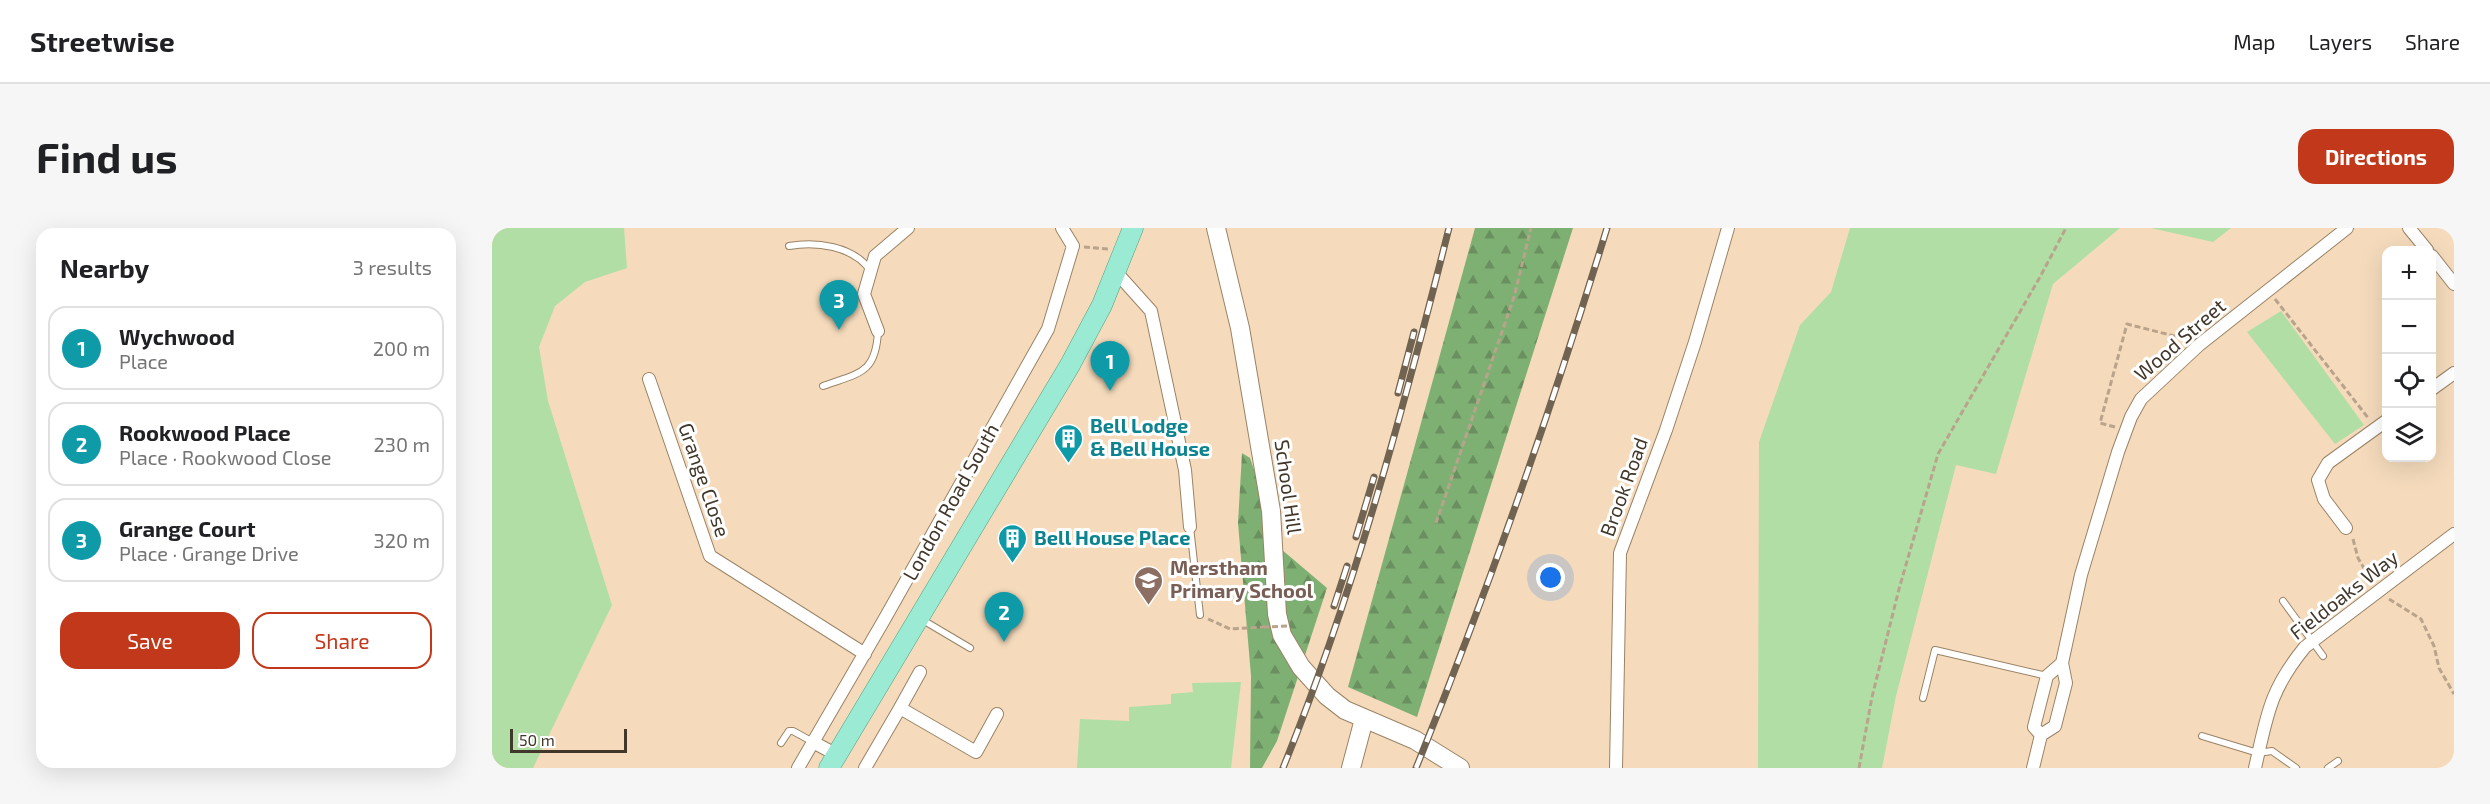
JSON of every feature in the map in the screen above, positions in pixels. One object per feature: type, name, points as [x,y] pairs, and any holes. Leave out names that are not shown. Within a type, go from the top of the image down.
[{"type":"main road","name":"London Road South","points":[[833,762],[1070,365],[1116,272],[1133,228]]},
{"type":"street","points":[[878,331],[864,294],[875,256],[908,228]]},
{"type":"street","points":[[1062,228],[1073,246]]},
{"type":"street","name":"School Hill","points":[[1216,228],[1240,328],[1271,511],[1278,627],[1301,667],[1327,696],[1345,710],[1415,740],[1460,768]]},
{"type":"street","name":"Brook Road","points":[[1616,768],[1620,554],[1670,419],[1728,228]]},
{"type":"street","name":"Wood Street","points":[[2033,768],[2041,735],[2055,726],[2066,682],[2062,663],[2081,575],[2126,430],[2141,399],[2199,345],[2347,228]]},
{"type":"street","points":[[2409,228],[2424,246]]},
{"type":"street","name":"London Road South","points":[[798,768],[865,654],[1048,329],[1073,246]]},
{"type":"street","points":[[2436,261],[2454,284]]},
{"type":"street","points":[[1116,272],[1151,311],[1185,470],[1190,527]]},
{"type":"street","points":[[2436,386],[2454,373]]},
{"type":"street","name":"Grange Close","points":[[650,379],[710,556],[865,654]]},
{"type":"street","points":[[2346,528],[2324,499],[2318,480],[2328,463],[2381,425]]},
{"type":"street","name":"Fieldoaks Way","points":[[2255,768],[2265,718],[2289,666],[2312,642],[2454,534]]},
{"type":"street","points":[[2047,676],[2062,663]]},
{"type":"street","points":[[865,768],[920,672]]},
{"type":"street","name":"Wood Street","points":[[2041,735],[2034,727],[2047,676]]},
{"type":"street","points":[[900,708],[976,752],[997,714]]},
{"type":"street","points":[[1350,768],[1364,719]]},
{"type":"street","points":[[813,742],[833,762]]},
{"type":"lane","points":[[789,246],[812,244],[843,250],[857,257],[871,271]]},
{"type":"lane","points":[[823,387],[860,372],[869,365],[875,356],[878,331]]},
{"type":"lane","points":[[1190,527],[1200,615]]},
{"type":"lane","points":[[2283,601],[2323,656]]},
{"type":"lane","points":[[918,618],[970,648]]},
{"type":"lane","points":[[1923,698],[1935,650],[2047,676]]},
{"type":"lane","points":[[781,743],[789,731],[813,742]]},
{"type":"lane","points":[[2202,736],[2258,753],[2272,751],[2296,768]]},
{"type":"lane","points":[[2328,768],[2338,761]]},
{"type":"path","points":[[1436,523],[1514,297],[1531,228]]},
{"type":"path","points":[[1859,768],[1872,697],[1899,589],[1938,454],[2066,228]]},
{"type":"path","points":[[1073,246],[1124,251]]},
{"type":"path","points":[[2268,291],[2381,425]]},
{"type":"path","points":[[2126,430],[2100,423],[2127,324],[2197,342],[2199,345]]},
{"type":"path","points":[[2346,528],[2355,542],[2358,558],[2379,592],[2421,620],[2434,646],[2439,668],[2454,694]]},
{"type":"path","points":[[1200,615],[1230,629],[1289,626]]},
{"type":"green space","points":[[492,228],[624,228],[627,268],[585,282],[555,306],[539,347],[548,401],[612,605],[533,768],[492,768]]},
{"type":"green space","points":[[1475,228],[1573,228],[1417,717],[1348,687]]},
{"type":"green space","points":[[1850,228],[2120,228],[2053,284],[1996,474],[1956,465],[1896,696],[1882,768],[1758,768],[1759,442],[1800,325],[1831,292]]},
{"type":"green space","points":[[2151,228],[2231,228],[2213,242]]},
{"type":"green space","points":[[2281,311],[2364,425],[2335,444],[2247,332]]},
{"type":"green space","points":[[1242,453],[1250,458],[1281,549],[1327,588],[1277,741],[1262,768],[1250,768],[1251,676],[1238,523]]},
{"type":"green space","points":[[1241,682],[1231,768],[1077,768],[1080,719],[1129,721],[1129,707],[1171,704],[1171,694],[1193,692],[1192,683]]},
{"type":"railway","points":[[1283,768],[1309,702],[1355,568],[1414,365],[1449,228]]},
{"type":"railway","points":[[1416,768],[1518,500],[1607,228]]},
{"type":"railway","points":[[1398,393],[1414,332]]},
{"type":"railway","points":[[1356,537],[1374,477]]},
{"type":"railway","points":[[1334,606],[1347,566]]},
{"type":"place","name":"Grange Court","points":[[839,330]]},
{"type":"place","name":"Wychwood","points":[[1110,391]]},
{"type":"place","name":"Bell Lodge & Bell House","points":[[1069,464]]},
{"type":"place","name":"Bell House Place","points":[[1013,564]]},
{"type":"place","name":"Merstham Primary School","points":[[1149,606]]},
{"type":"place","name":"Rookwood Place","points":[[1004,642]]}]
